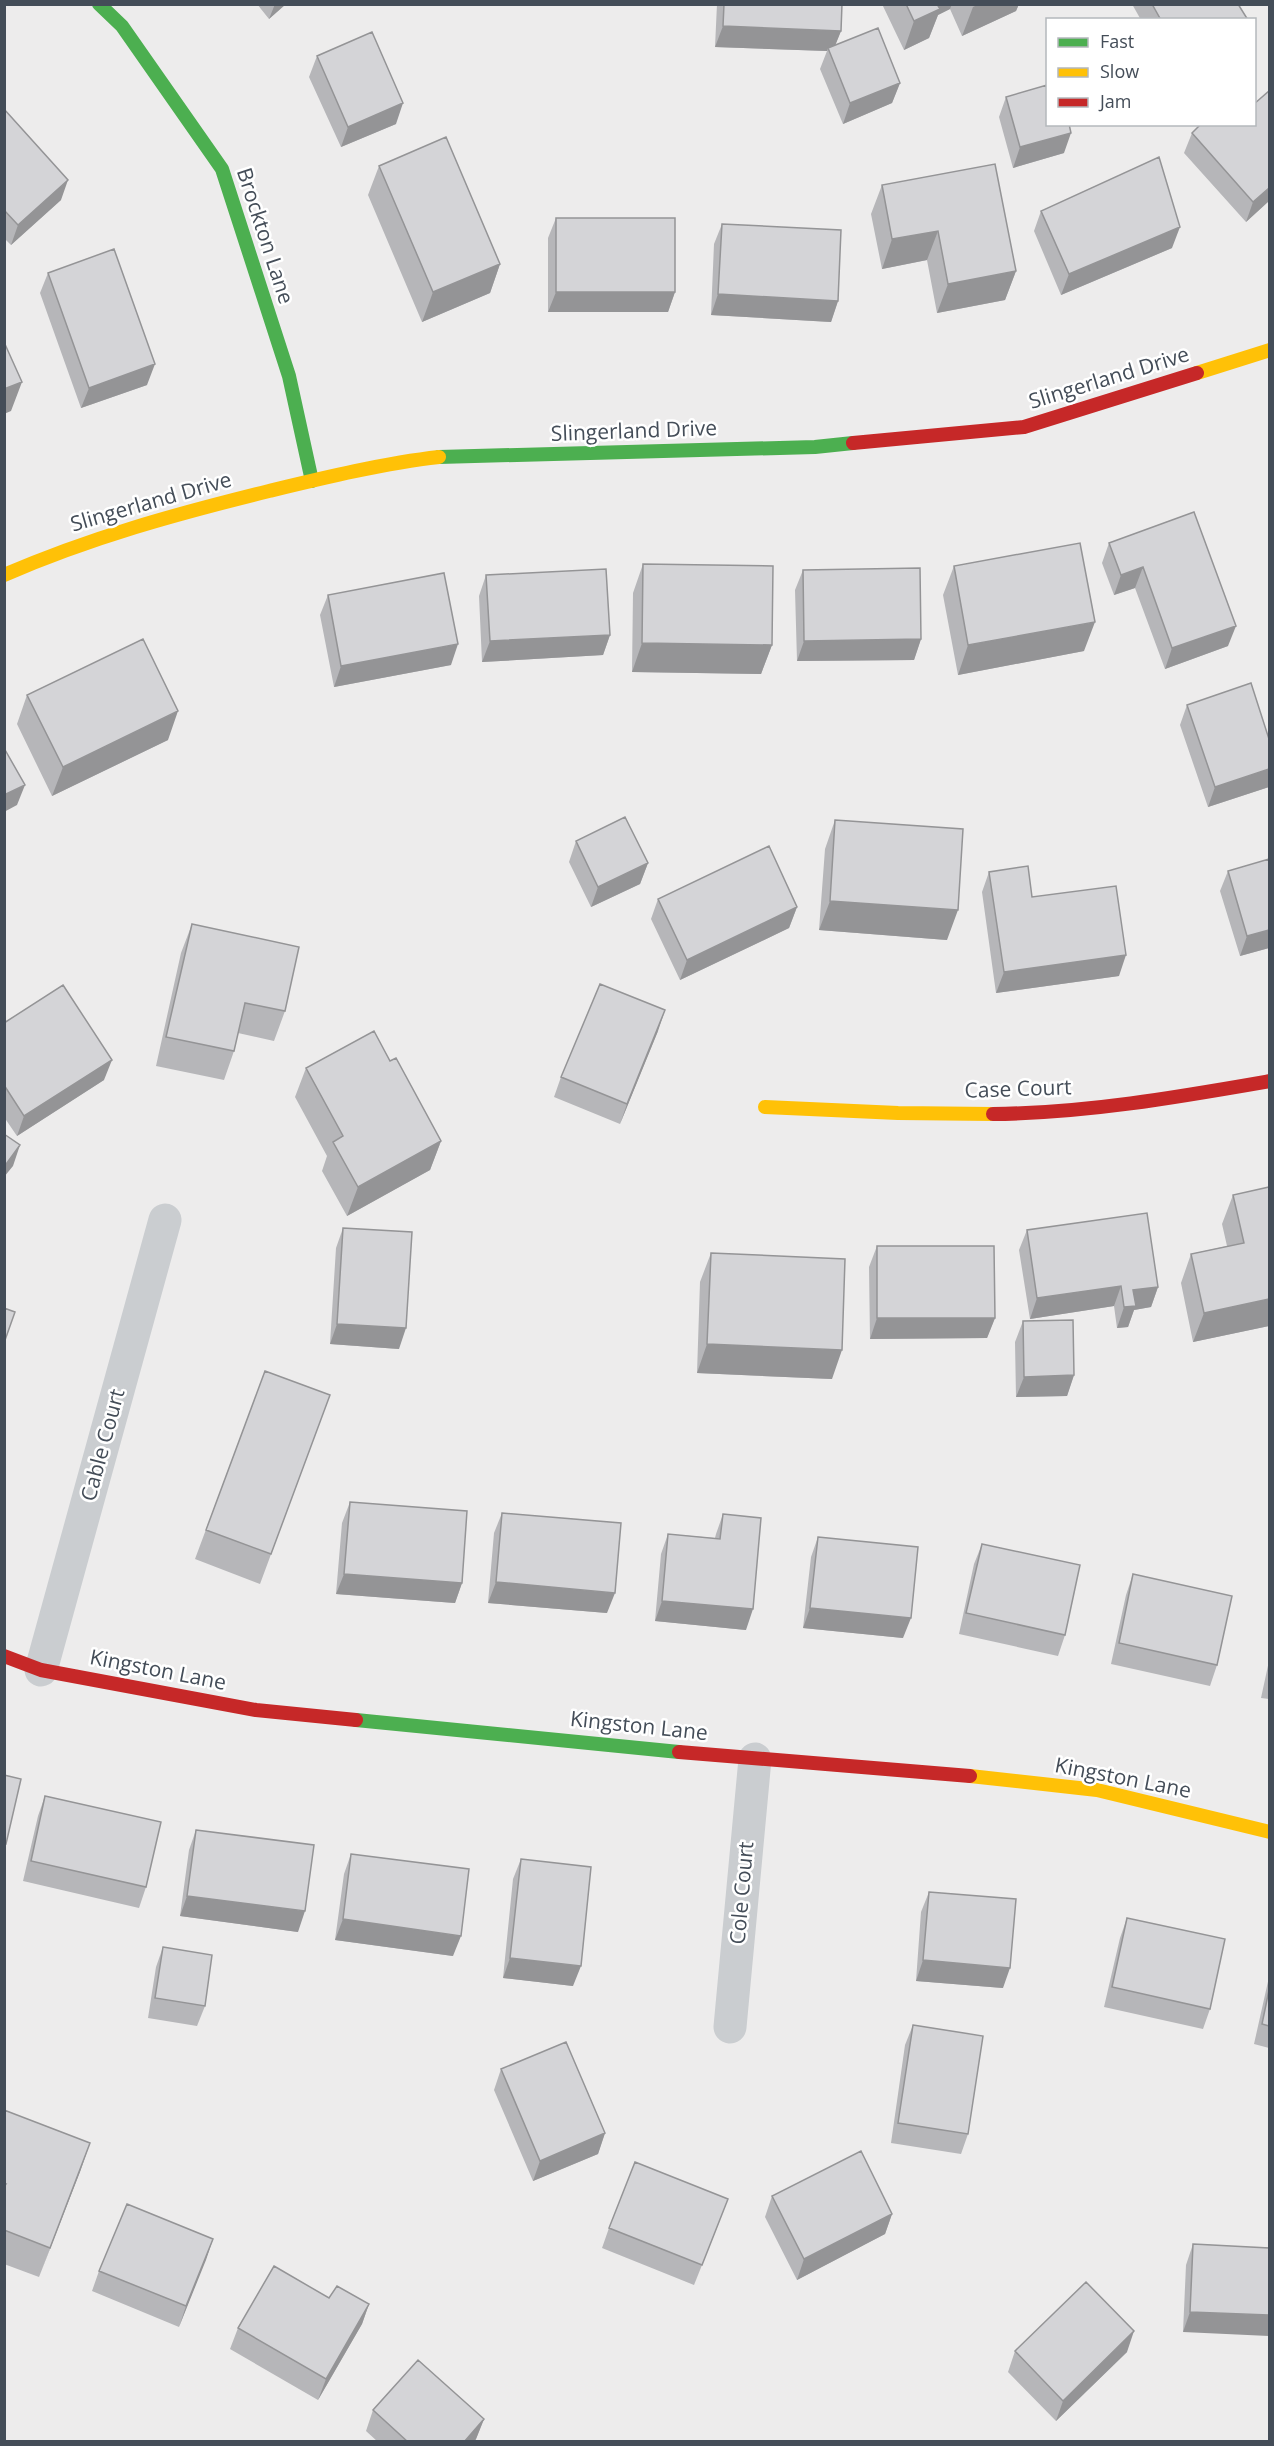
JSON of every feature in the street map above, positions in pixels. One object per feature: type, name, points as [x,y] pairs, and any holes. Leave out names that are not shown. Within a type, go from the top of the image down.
[{"type":"street","name":"Brockton Lane","points":[[99,4],[122,26],[222,169],[289,376],[312,481]]},
{"type":"street","name":"Slingerland Drive","points":[[4,575],[62,550],[168,516],[312,481],[437,457],[815,447],[1024,427],[1269,350]]},
{"type":"street","name":"Case Court","points":[[765,1107],[885,1113],[1031,1113],[1162,1100],[1269,1081]]},
{"type":"street","name":"Cable Court","points":[[41,1670],[165,1220]]},
{"type":"street","name":"Kingston Lane","points":[[4,1656],[41,1670],[256,1710],[755,1759],[926,1771],[1097,1790],[1269,1832]]},
{"type":"street","name":"Cole Court","points":[[730,2027],[755,1759]]},
{"type":"building","points":[[724,4],[842,4],[841,31],[723,26]]},
{"type":"building","points":[[906,4],[937,4],[940,9],[914,21]]},
{"type":"building","points":[[1152,4],[1238,4],[1247,18],[1160,18]]},
{"type":"building","points":[[878,28],[900,83],[850,103],[828,48]]},
{"type":"building","points":[[372,32],[403,103],[348,127],[317,56]]},
{"type":"building","points":[[1046,85],[1046,126],[1069,126],[1071,133],[1020,147],[1006,97]]},
{"type":"building","points":[[1269,91],[1269,188],[1253,202],[1192,133],[1199,126],[1256,126],[1256,102]]},
{"type":"building","points":[[4,109],[68,180],[18,225],[4,210]]},
{"type":"building","points":[[446,137],[500,264],[433,292],[379,166]]},
{"type":"building","points":[[1159,157],[1180,227],[1069,274],[1041,211]]},
{"type":"building","points":[[995,164],[1016,271],[948,284],[938,231],[892,239],[882,185]]},
{"type":"building","points":[[556,218],[675,218],[675,292],[556,292]]},
{"type":"building","points":[[722,224],[841,230],[838,301],[718,294]]},
{"type":"building","points":[[114,249],[155,364],[89,388],[48,273]]},
{"type":"building","points":[[4,342],[22,382],[4,389]]},
{"type":"building","points":[[1194,512],[1236,626],[1172,648],[1143,567],[1121,575],[1109,543]]},
{"type":"building","points":[[1080,543],[1095,622],[968,645],[954,566]]},
{"type":"building","points":[[643,564],[773,566],[772,645],[642,643]]},
{"type":"building","points":[[920,568],[921,639],[804,641],[803,570]]},
{"type":"building","points":[[606,569],[610,635],[490,641],[486,575]]},
{"type":"building","points":[[444,573],[458,644],[341,666],[328,595]]},
{"type":"building","points":[[143,639],[178,711],[63,767],[27,695]]},
{"type":"building","points":[[1251,683],[1269,739],[1269,769],[1215,787],[1187,705]]},
{"type":"building","points":[[4,748],[25,785],[4,795]]},
{"type":"building","points":[[625,817],[648,863],[598,887],[576,841]]},
{"type":"building","points":[[835,820],[963,829],[958,910],[830,901]]},
{"type":"building","points":[[769,846],[797,907],[687,960],[658,899]]},
{"type":"building","points":[[1269,859],[1269,930],[1247,936],[1228,871]]},
{"type":"building","points":[[1028,866],[1032,897],[1116,886],[1126,955],[1004,972],[989,872]]},
{"type":"building","points":[[192,924],[299,947],[285,1011],[245,1003],[234,1051],[166,1037]]},
{"type":"building","points":[[600,984],[665,1010],[627,1104],[561,1077]]},
{"type":"building","points":[[63,985],[112,1060],[24,1116],[4,1085],[4,1023]]},
{"type":"building","points":[[374,1031],[390,1061],[396,1058],[441,1141],[358,1187],[333,1142],[343,1136],[306,1068]]},
{"type":"building","points":[[4,1134],[20,1145],[4,1167]]},
{"type":"building","points":[[1269,1187],[1269,1299],[1204,1313],[1191,1254],[1244,1243],[1233,1195]]},
{"type":"building","points":[[1147,1213],[1158,1287],[1133,1290],[1136,1306],[1124,1307],[1121,1286],[1037,1298],[1027,1230]]},
{"type":"building","points":[[343,1228],[412,1232],[406,1328],[337,1324]]},
{"type":"building","points":[[877,1246],[994,1246],[995,1318],[877,1318]]},
{"type":"building","points":[[711,1253],[845,1259],[842,1350],[707,1344]]},
{"type":"building","points":[[4,1308],[15,1312],[4,1343]]},
{"type":"building","points":[[1073,1320],[1074,1375],[1024,1377],[1023,1321]]},
{"type":"building","points":[[265,1371],[330,1395],[271,1554],[206,1530]]},
{"type":"building","points":[[350,1502],[467,1511],[462,1583],[344,1574]]},
{"type":"building","points":[[502,1513],[621,1523],[615,1593],[496,1582]]},
{"type":"building","points":[[723,1514],[761,1518],[753,1609],[662,1601],[668,1534],[720,1539]]},
{"type":"building","points":[[818,1537],[918,1547],[911,1618],[810,1608]]},
{"type":"building","points":[[982,1544],[1080,1565],[1065,1635],[966,1613]]},
{"type":"building","points":[[1133,1574],[1232,1596],[1217,1665],[1119,1643]]},
{"type":"building","points":[[4,1775],[21,1779],[6,1844],[4,1843]]},
{"type":"building","points":[[45,1796],[161,1822],[146,1887],[31,1861]]},
{"type":"building","points":[[196,1830],[314,1845],[305,1911],[187,1896]]},
{"type":"building","points":[[351,1854],[469,1869],[461,1936],[343,1919]]},
{"type":"building","points":[[521,1859],[591,1867],[581,1966],[510,1958]]},
{"type":"building","points":[[929,1892],[1016,1899],[1010,1968],[923,1960]]},
{"type":"building","points":[[1127,1918],[1225,1939],[1210,2009],[1112,1987]]},
{"type":"building","points":[[163,1947],[212,1955],[205,2006],[155,1998]]},
{"type":"building","points":[[1269,1990],[1269,2026],[1262,2024]]},
{"type":"building","points":[[913,2025],[983,2036],[968,2134],[898,2123]]},
{"type":"building","points":[[566,2042],[605,2133],[540,2161],[501,2069]]},
{"type":"building","points":[[4,2110],[90,2143],[50,2248],[4,2230],[4,2187],[6,2184],[4,2184]]},
{"type":"building","points":[[861,2151],[892,2214],[804,2259],[772,2196]]},
{"type":"building","points":[[635,2162],[728,2199],[702,2265],[609,2228]]},
{"type":"building","points":[[127,2204],[213,2239],[186,2306],[99,2271]]},
{"type":"building","points":[[1193,2244],[1269,2248],[1269,2315],[1190,2312]]},
{"type":"building","points":[[274,2266],[329,2298],[337,2286],[369,2304],[326,2379],[238,2328]]},
{"type":"building","points":[[1086,2282],[1134,2331],[1063,2401],[1015,2351]]},
{"type":"building","points":[[418,2360],[484,2419],[464,2442],[408,2442],[373,2410]]},
{"type":"traffic: fast","points":[[99,4],[122,26],[222,169],[289,376],[312,481]]},
{"type":"traffic: fast","points":[[439,457],[815,447],[853,443]]},
{"type":"traffic: fast","points":[[356,1720],[679,1752]]},
{"type":"traffic: slow","points":[[1197,373],[1270,350]]},
{"type":"traffic: slow","points":[[4,575],[69,549],[201,508],[354,471],[439,457]]},
{"type":"traffic: slow","points":[[765,1107],[898,1113],[993,1114]]},
{"type":"traffic: slow","points":[[970,1776],[1097,1790],[1270,1832]]},
{"type":"traffic: jam","points":[[853,443],[1024,427],[1197,373]]},
{"type":"traffic: jam","points":[[993,1114],[1098,1107],[1270,1081]]},
{"type":"traffic: jam","points":[[4,1656],[41,1670],[256,1710],[356,1720]]},
{"type":"traffic: jam","points":[[679,1752],[970,1776]]}]
